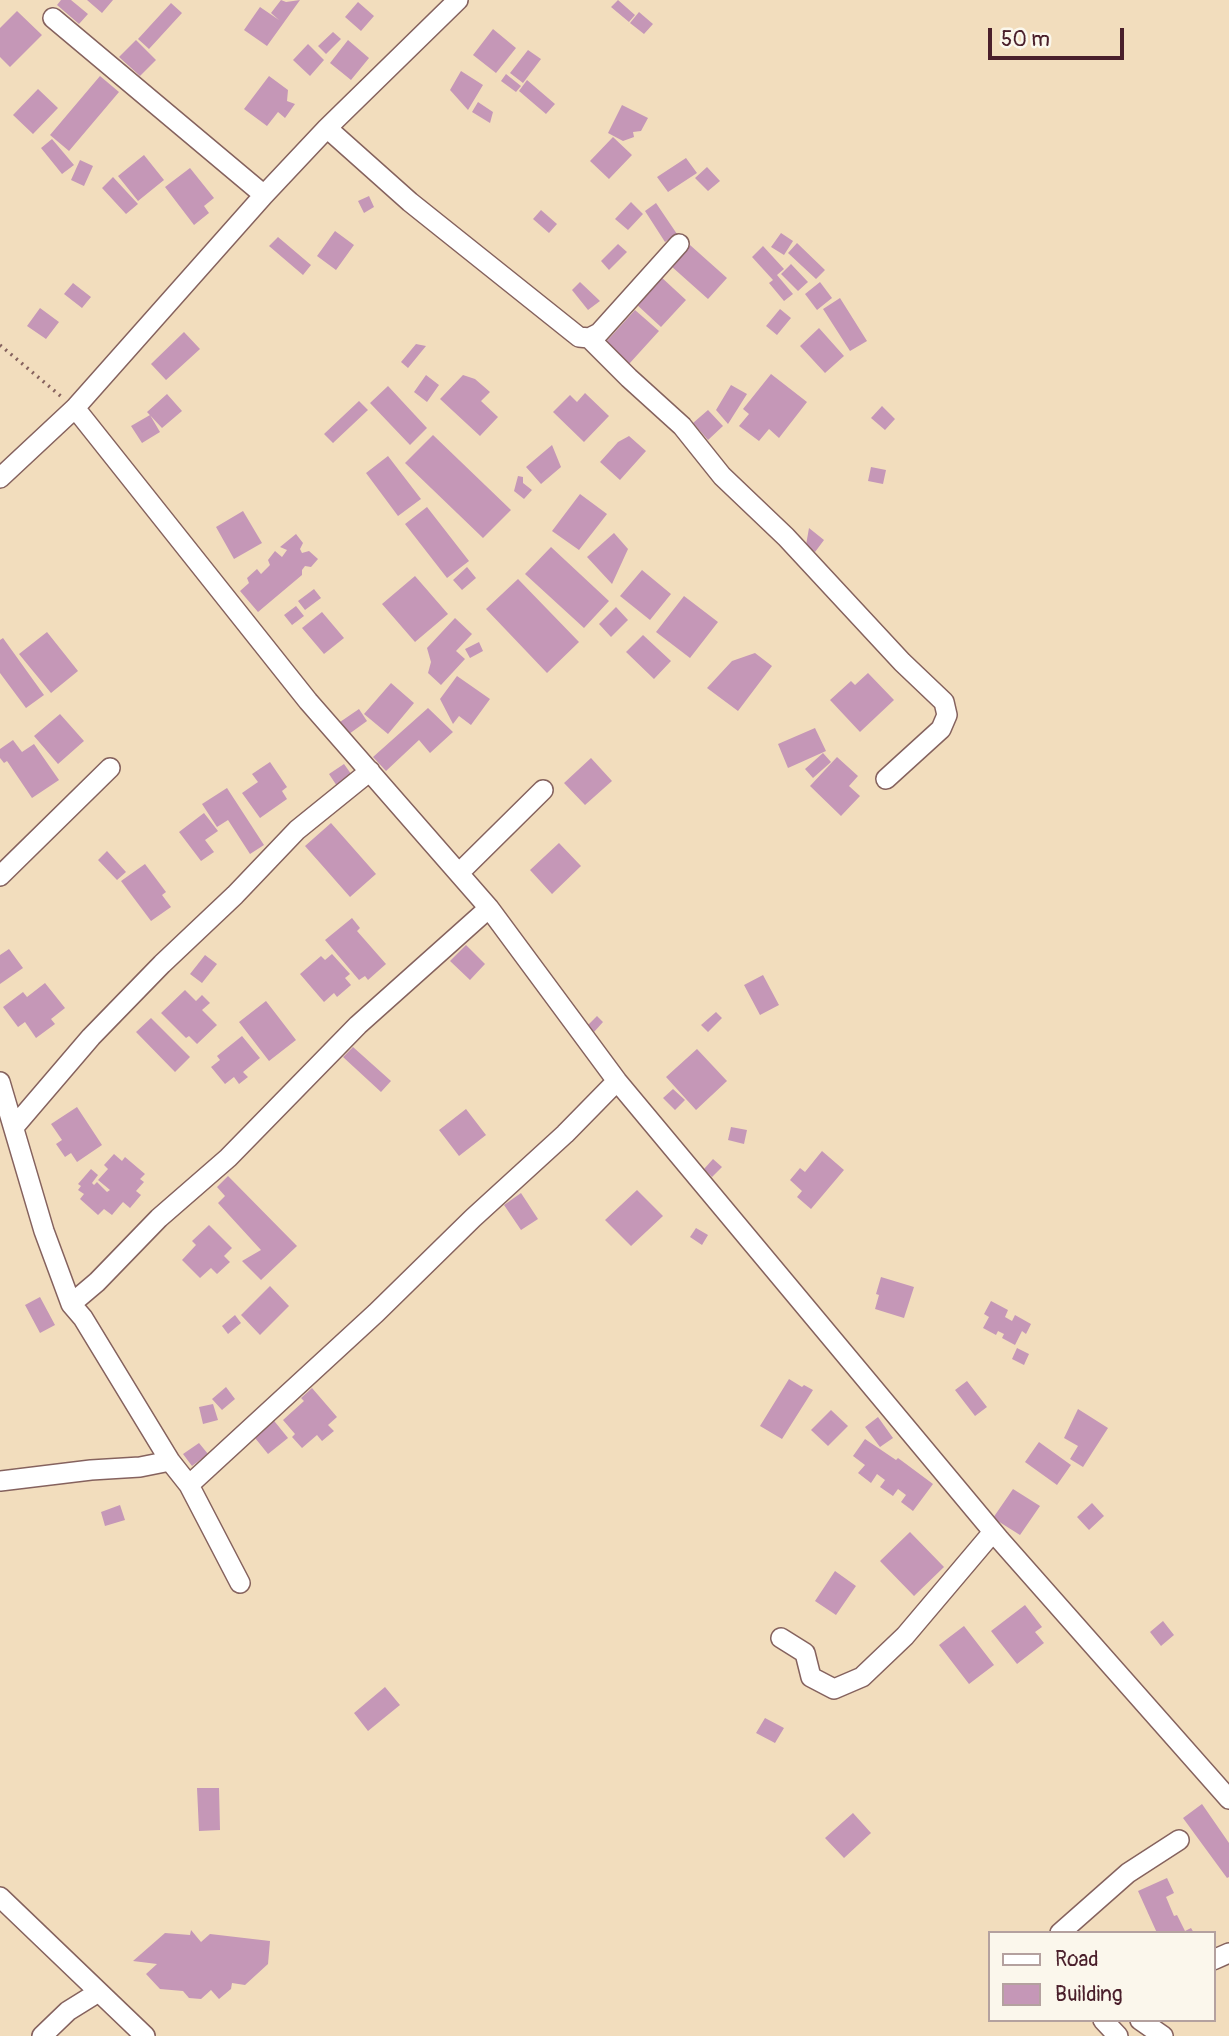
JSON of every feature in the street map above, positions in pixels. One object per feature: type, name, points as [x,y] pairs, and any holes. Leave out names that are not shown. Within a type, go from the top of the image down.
[{"type":"street","points":[[0,478],[75,408],[327,128],[458,0]]},
{"type":"street","points":[[53,18],[264,195]]},
{"type":"street","points":[[327,128],[410,202],[579,337],[589,338],[599,333],[679,244]]},
{"type":"street","points":[[589,338],[682,426],[722,477],[786,537],[902,662],[944,702],[947,715],[942,729],[886,779]]},
{"type":"street","points":[[75,408],[308,701],[489,908],[617,1081],[993,1532],[1229,1799]]},
{"type":"street","points":[[0,876],[110,768]]},
{"type":"street","points":[[14,1127],[91,1037],[162,964],[235,895],[297,830],[370,771]]},
{"type":"street","points":[[459,873],[543,790]]},
{"type":"street","points":[[71,1304],[97,1282],[159,1219],[229,1158],[358,1025],[489,908]]},
{"type":"street","points":[[189,1485],[376,1313],[473,1218],[565,1134],[617,1081]]},
{"type":"street","points":[[0,1082],[44,1231],[71,1304],[83,1318],[170,1461],[189,1485],[240,1583]]},
{"type":"street","points":[[0,1481],[140,1467],[170,1461]]},
{"type":"street","points":[[782,1637],[804,1653],[811,1677],[834,1689],[862,1677],[905,1636],[993,1532]]},
{"type":"street","points":[[1062,1931],[1128,1873],[1179,1840]]},
{"type":"street","points":[[0,1897],[97,1993],[145,2036]]},
{"type":"street","points":[[41,2036],[68,2011],[97,1993]]},
{"type":"street","points":[[1105,2022],[1118,2036]]},
{"type":"street","points":[[1143,2022],[1163,2036]]},
{"type":"path","points":[[0,345],[75,408]]},
{"type":"building","points":[[61,0],[71,0],[88,14],[79,24],[57,5]]},
{"type":"building","points":[[87,0],[113,0],[102,13]]},
{"type":"building","points":[[281,0],[300,0],[267,46],[244,30],[260,7],[279,20],[271,13]]},
{"type":"building","points":[[618,0],[635,15],[629,22],[611,7]]},
{"type":"building","points":[[358,2],[374,16],[361,31],[345,17]]},
{"type":"building","points":[[171,3],[182,13],[149,49],[138,39]]},
{"type":"building","points":[[17,11],[42,35],[10,67],[0,57],[0,28]]},
{"type":"building","points":[[639,12],[653,24],[644,34],[630,23]]},
{"type":"building","points":[[493,29],[516,48],[496,73],[473,55]]},
{"type":"building","points":[[333,32],[341,39],[326,54],[318,46]]},
{"type":"building","points":[[136,40],[156,60],[140,76],[119,57]]},
{"type":"building","points":[[348,40],[369,58],[351,80],[330,63]]},
{"type":"building","points":[[308,44],[324,60],[310,76],[293,60]]},
{"type":"building","points":[[528,50],[541,59],[523,83],[510,73]]},
{"type":"building","points":[[461,71],[483,85],[468,110],[450,90]]},
{"type":"building","points":[[506,74],[521,86],[516,92],[501,81]]},
{"type":"building","points":[[100,76],[119,92],[69,151],[50,135]]},
{"type":"building","points":[[269,76],[288,90],[287,101],[295,104],[285,118],[278,112],[267,126],[244,109]]},
{"type":"building","points":[[527,80],[555,104],[546,114],[519,91]]},
{"type":"building","points":[[38,89],[58,108],[33,134],[13,115]]},
{"type":"building","points":[[478,102],[493,112],[490,123],[472,112]]},
{"type":"building","points":[[622,105],[648,118],[641,131],[633,132],[634,137],[623,141],[608,133]]},
{"type":"building","points":[[613,137],[632,155],[609,179],[590,161]]},
{"type":"building","points":[[52,139],[74,165],[62,174],[41,148]]},
{"type":"building","points":[[144,155],[164,180],[138,201],[118,176]]},
{"type":"building","points":[[686,158],[697,173],[668,192],[657,177]]},
{"type":"building","points":[[80,160],[93,166],[84,186],[71,180]]},
{"type":"building","points":[[707,167],[720,181],[708,191],[695,178]]},
{"type":"building","points":[[190,168],[214,198],[204,206],[209,213],[194,225],[165,187]]},
{"type":"building","points":[[113,177],[138,204],[126,214],[102,188]]},
{"type":"building","points":[[369,196],[374,207],[364,213],[358,201]]},
{"type":"building","points":[[631,202],[643,214],[628,230],[615,219]]},
{"type":"building","points":[[656,203],[677,234],[665,242],[645,211]]},
{"type":"building","points":[[541,210],[557,224],[549,233],[533,219]]},
{"type":"building","points":[[335,231],[354,245],[336,270],[317,256]]},
{"type":"building","points":[[781,233],[793,241],[784,255],[771,247]]},
{"type":"building","points":[[278,237],[311,265],[303,275],[269,246]]},
{"type":"building","points":[[797,243],[825,270],[816,279],[788,253]]},
{"type":"building","points":[[618,244],[627,252],[609,270],[601,261]]},
{"type":"building","points":[[690,245],[727,278],[708,299],[671,266]]},
{"type":"building","points":[[763,246],[784,269],[777,275],[793,294],[784,301],[769,283],[773,280],[752,257]]},
{"type":"building","points":[[791,264],[808,282],[798,291],[781,274]]},
{"type":"building","points":[[660,276],[686,300],[661,327],[635,303]]},
{"type":"building","points":[[580,282],[600,301],[588,310],[572,290]]},
{"type":"building","points":[[820,282],[832,298],[817,310],[805,294]]},
{"type":"building","points":[[73,283],[91,297],[82,308],[64,294]]},
{"type":"building","points":[[840,298],[867,341],[850,351],[823,309]]},
{"type":"building","points":[[40,308],[59,322],[46,339],[27,326]]},
{"type":"building","points":[[780,309],[791,318],[777,335],[766,326]]},
{"type":"building","points":[[635,310],[659,331],[629,364],[605,343]]},
{"type":"building","points":[[819,328],[844,356],[825,373],[800,346]]},
{"type":"building","points":[[184,332],[200,349],[166,380],[151,364]]},
{"type":"building","points":[[416,344],[426,346],[408,368],[401,362]]},
{"type":"building","points":[[771,374],[807,402],[779,438],[769,429],[759,441],[739,426],[749,414],[743,409]]},
{"type":"building","points":[[426,375],[439,385],[427,402],[414,392]]},
{"type":"building","points":[[463,375],[475,379],[490,392],[481,401],[498,417],[480,436],[440,399]]},
{"type":"building","points":[[731,385],[747,394],[728,424],[716,410]]},
{"type":"building","points":[[388,386],[427,428],[410,445],[370,403]]},
{"type":"building","points":[[585,393],[609,416],[584,442],[553,412],[570,395],[577,402]]},
{"type":"building","points":[[167,394],[182,411],[162,428],[147,412]]},
{"type":"building","points":[[359,401],[368,410],[333,443],[324,434]]},
{"type":"building","points":[[882,406],[895,419],[885,430],[871,418]]},
{"type":"building","points":[[708,410],[723,426],[708,440],[693,423]]},
{"type":"building","points":[[150,415],[160,432],[142,443],[131,426]]},
{"type":"building","points":[[433,435],[511,510],[483,538],[405,463]]},
{"type":"building","points":[[629,436],[646,451],[620,480],[600,462],[618,442]]},
{"type":"building","points":[[552,445],[561,467],[541,484],[526,467]]},
{"type":"building","points":[[388,456],[421,499],[398,516],[366,473]]},
{"type":"building","points":[[871,467],[886,470],[883,484],[868,481]]},
{"type":"building","points":[[518,476],[523,477],[523,483],[532,490],[524,499],[514,491]]},
{"type":"building","points":[[580,494],[607,514],[579,550],[552,531]]},
{"type":"building","points":[[427,507],[469,561],[447,578],[405,524]]},
{"type":"building","points":[[243,511],[262,543],[234,559],[216,527]]},
{"type":"building","points":[[809,528],[824,540],[815,552],[806,545]]},
{"type":"building","points":[[614,533],[628,549],[612,584],[587,557]]},
{"type":"building","points":[[296,534],[303,543],[300,549],[302,553],[309,551],[318,559],[311,567],[305,566],[302,575],[258,612],[240,591],[249,583],[247,578],[257,569],[261,574],[270,565],[268,560],[275,551],[282,557],[287,550],[280,547]]},
{"type":"building","points":[[551,547],[609,601],[584,628],[525,574]]},
{"type":"building","points":[[467,567],[476,578],[462,590],[453,580]]},
{"type":"building","points":[[642,570],[671,594],[650,620],[620,596]]},
{"type":"building","points":[[415,576],[448,614],[415,642],[382,604]]},
{"type":"building","points":[[518,579],[579,642],[547,673],[486,609]]},
{"type":"building","points":[[314,589],[321,598],[305,610],[298,601]]},
{"type":"building","points":[[684,596],[718,622],[690,658],[656,632]]},
{"type":"building","points":[[296,606],[304,616],[292,625],[284,615]]},
{"type":"building","points":[[616,607],[628,620],[611,637],[599,624]]},
{"type":"building","points":[[322,612],[344,638],[324,654],[302,628]]},
{"type":"building","points":[[455,618],[472,634],[456,651],[465,659],[441,685],[428,673],[431,662],[427,648]]},
{"type":"building","points":[[47,632],[78,671],[51,693],[19,654]]},
{"type":"building","points":[[643,635],[671,661],[654,679],[626,652]]},
{"type":"building","points":[[3,638],[44,695],[26,708],[0,673],[0,640]]},
{"type":"building","points":[[479,642],[483,651],[470,658],[465,649]]},
{"type":"building","points":[[755,653],[772,666],[738,711],[707,688],[732,661]]},
{"type":"building","points":[[868,673],[894,700],[860,732],[830,700],[851,681],[855,685]]},
{"type":"building","points":[[457,676],[490,699],[471,725],[459,716],[453,724],[440,699]]},
{"type":"building","points":[[391,683],[414,703],[388,734],[364,714]]},
{"type":"building","points":[[428,708],[453,732],[430,753],[419,740],[386,771],[373,757]]},
{"type":"building","points":[[359,709],[367,721],[349,734],[340,722]]},
{"type":"building","points":[[60,714],[84,741],[58,764],[34,736]]},
{"type":"building","points":[[815,728],[826,751],[788,768],[778,744]]},
{"type":"building","points":[[13,740],[22,752],[34,744],[59,780],[32,798],[7,761],[4,763],[0,758],[0,749]]},
{"type":"building","points":[[823,753],[831,762],[813,778],[805,769]]},
{"type":"building","points":[[837,757],[858,776],[849,786],[860,796],[841,816],[810,786]]},
{"type":"building","points":[[591,758],[612,781],[585,805],[564,783]]},
{"type":"building","points":[[270,762],[287,787],[282,791],[287,799],[260,818],[242,793],[258,782],[252,774]]},
{"type":"building","points":[[344,764],[354,778],[339,789],[329,774]]},
{"type":"building","points":[[227,788],[264,845],[250,854],[228,820],[217,827],[202,804]]},
{"type":"building","points":[[204,813],[218,831],[205,840],[214,852],[201,861],[179,832]]},
{"type":"building","points":[[331,823],[376,874],[350,897],[305,846]]},
{"type":"building","points":[[559,843],[581,866],[552,894],[530,870]]},
{"type":"building","points":[[107,851],[126,872],[117,880],[98,860]]},
{"type":"building","points":[[145,864],[166,892],[162,895],[171,907],[151,921],[121,881]]},
{"type":"building","points":[[352,918],[360,928],[357,931],[386,964],[368,980],[365,976],[359,980],[325,940]]},
{"type":"building","points":[[466,945],[485,964],[470,980],[450,961]]},
{"type":"building","points":[[9,949],[23,968],[0,984],[0,955]]},
{"type":"building","points":[[332,954],[350,974],[345,978],[351,985],[337,997],[334,993],[324,1002],[300,974],[321,956],[325,960]]},
{"type":"building","points":[[205,955],[217,964],[202,983],[190,974]]},
{"type":"building","points":[[763,975],[779,1005],[760,1015],[744,985]]},
{"type":"building","points":[[45,983],[65,1008],[51,1019],[55,1024],[36,1038],[25,1022],[18,1027],[3,1007],[23,992],[27,997]]},
{"type":"building","points":[[185,990],[196,1001],[202,995],[210,1003],[202,1010],[217,1025],[197,1044],[189,1036],[186,1038],[161,1013]]},
{"type":"building","points":[[266,1001],[296,1040],[269,1061],[239,1022]]},
{"type":"building","points":[[716,1012],[722,1018],[708,1032],[701,1025]]},
{"type":"building","points":[[597,1016],[603,1022],[594,1032],[587,1026]]},
{"type":"building","points":[[151,1018],[190,1057],[175,1072],[136,1032]]},
{"type":"building","points":[[242,1036],[260,1058],[243,1072],[248,1077],[239,1084],[234,1077],[225,1084],[211,1067],[220,1060],[217,1056]]},
{"type":"building","points":[[353,1047],[391,1081],[381,1092],[343,1057]]},
{"type":"building","points":[[697,1049],[727,1081],[696,1110],[666,1077]]},
{"type":"building","points":[[673,1089],[685,1100],[675,1110],[663,1098]]},
{"type":"building","points":[[77,1107],[102,1145],[77,1162],[71,1153],[65,1157],[56,1144],[62,1140],[51,1124]]},
{"type":"building","points":[[466,1109],[486,1135],[459,1156],[439,1130]]},
{"type":"building","points":[[731,1127],[747,1130],[744,1144],[728,1140]]},
{"type":"building","points":[[822,1151],[844,1170],[811,1209],[797,1197],[802,1191],[790,1180],[800,1168],[805,1172]]},
{"type":"building","points":[[114,1154],[122,1161],[125,1157],[145,1174],[140,1179],[144,1182],[136,1191],[141,1195],[130,1208],[123,1202],[112,1215],[104,1209],[98,1215],[80,1199],[84,1194],[78,1190],[81,1186],[78,1184],[91,1169],[98,1175],[92,1183],[94,1185],[97,1182],[107,1192],[110,1190],[98,1180],[108,1169],[104,1165]]},
{"type":"building","points":[[713,1159],[722,1167],[712,1177],[704,1169]]},
{"type":"building","points":[[228,1176],[297,1246],[261,1280],[242,1261],[261,1250],[218,1203],[225,1196],[217,1187]]},
{"type":"building","points":[[637,1190],[663,1216],[631,1246],[605,1220]]},
{"type":"building","points":[[521,1193],[538,1219],[521,1230],[504,1205]]},
{"type":"building","points":[[209,1225],[232,1248],[224,1256],[230,1262],[217,1274],[211,1268],[200,1278],[182,1260],[196,1245],[192,1241]]},
{"type":"building","points":[[696,1228],[708,1235],[702,1245],[690,1237]]},
{"type":"building","points":[[881,1277],[914,1287],[904,1318],[875,1309]]},
{"type":"building","points":[[270,1286],[289,1306],[260,1335],[241,1315]]},
{"type":"building","points":[[40,1297],[55,1325],[40,1333],[25,1305]]},
{"type":"building","points":[[991,1301],[1008,1310],[1005,1317],[1012,1321],[1015,1315],[1031,1324],[1026,1334],[1022,1331],[1015,1345],[1002,1338],[1004,1334],[998,1331],[996,1335],[983,1328],[989,1317],[984,1314]]},
{"type":"building","points":[[235,1315],[241,1323],[228,1334],[222,1326]]},
{"type":"building","points":[[1017,1348],[1029,1354],[1024,1365],[1012,1359]]},
{"type":"building","points":[[789,1379],[813,1390],[782,1439],[760,1426]]},
{"type":"building","points":[[967,1381],[987,1407],[975,1416],[955,1390]]},
{"type":"building","points":[[226,1387],[235,1399],[222,1410],[212,1399]]},
{"type":"building","points":[[312,1388],[337,1417],[328,1425],[334,1431],[322,1441],[317,1435],[302,1448],[283,1420],[304,1401],[301,1398]]},
{"type":"building","points":[[213,1404],[218,1420],[203,1424],[199,1407]]},
{"type":"building","points":[[1078,1409],[1108,1428],[1083,1467],[1070,1459],[1078,1446],[1064,1438]]},
{"type":"building","points":[[831,1410],[848,1426],[828,1446],[811,1430]]},
{"type":"building","points":[[271,1417],[288,1438],[268,1454],[251,1433]]},
{"type":"building","points":[[878,1417],[893,1438],[880,1447],[865,1427]]},
{"type":"building","points":[[865,1439],[896,1460],[898,1458],[933,1484],[913,1511],[901,1502],[906,1495],[898,1489],[893,1496],[880,1487],[885,1480],[877,1474],[871,1483],[858,1473],[865,1465],[853,1456]]},
{"type":"building","points":[[1039,1442],[1071,1465],[1057,1485],[1025,1462]]},
{"type":"building","points":[[199,1443],[208,1454],[192,1466],[183,1454]]},
{"type":"building","points":[[1013,1489],[1040,1506],[1020,1535],[993,1518]]},
{"type":"building","points":[[1092,1503],[1104,1516],[1089,1530],[1077,1517]]},
{"type":"building","points":[[120,1505],[125,1520],[105,1526],[101,1512]]},
{"type":"building","points":[[910,1532],[944,1567],[914,1596],[880,1561]]},
{"type":"building","points":[[835,1571],[856,1586],[836,1615],[815,1601]]},
{"type":"building","points":[[1025,1605],[1042,1627],[1035,1632],[1044,1643],[1017,1664],[991,1631]]},
{"type":"building","points":[[1163,1621],[1174,1635],[1161,1646],[1150,1632]]},
{"type":"building","points":[[964,1626],[994,1665],[969,1684],[939,1645]]},
{"type":"building","points":[[385,1687],[400,1705],[368,1731],[354,1713]]},
{"type":"building","points":[[765,1718],[784,1728],[775,1743],[756,1733]]},
{"type":"building","points":[[197,1788],[219,1788],[220,1830],[199,1831]]},
{"type":"building","points":[[1202,1804],[1229,1843],[1227,1878],[1183,1818]]},
{"type":"building","points":[[853,1813],[871,1833],[844,1858],[825,1838]]},
{"type":"building","points":[[1167,1878],[1174,1893],[1166,1897],[1174,1916],[1177,1915],[1185,1931],[1156,1931],[1138,1891]]},
{"type":"building","points":[[191,1930],[201,1942],[210,1934],[270,1941],[268,1964],[245,1985],[232,1983],[231,1989],[219,1999],[211,1990],[201,1999],[189,1998],[183,1991],[160,1989],[146,1974],[157,1964],[133,1961],[165,1933],[190,1935]]}]
